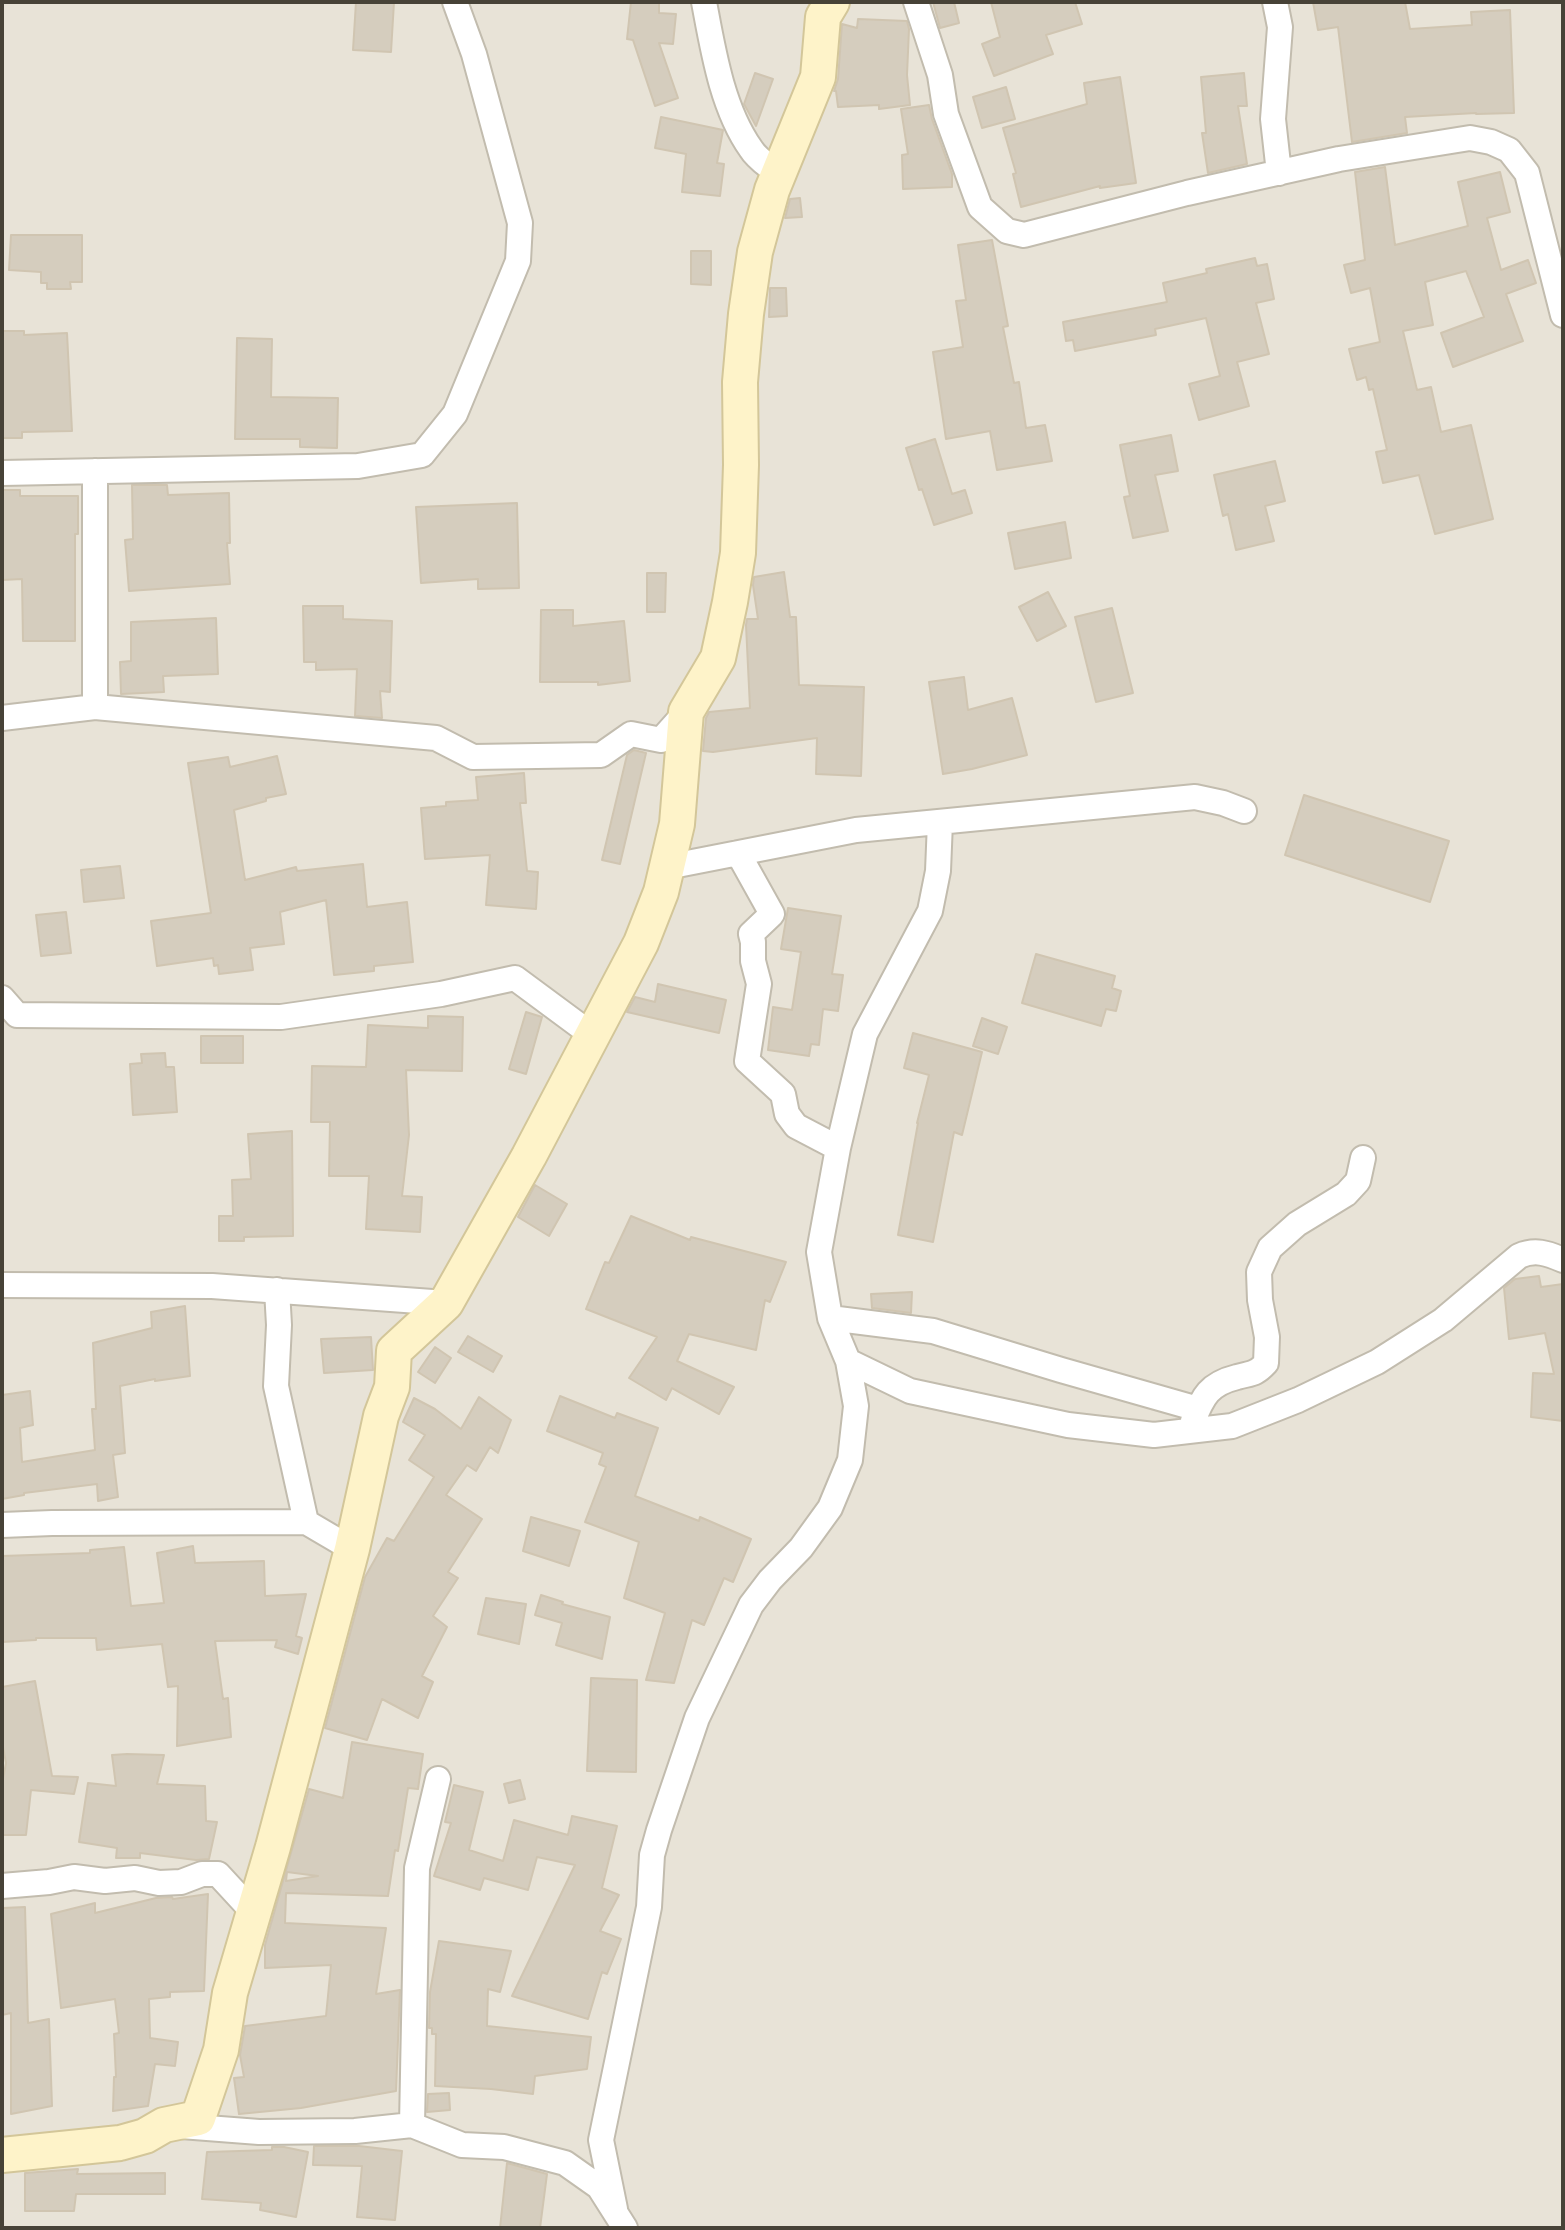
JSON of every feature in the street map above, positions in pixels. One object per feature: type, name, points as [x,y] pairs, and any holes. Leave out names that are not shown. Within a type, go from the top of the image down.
[{"type":"street","points":[[2,473],[358,466],[422,455],[455,414],[518,261],[520,223],[474,54],[455,2]]},
{"type":"street","points":[[704,2],[717,69],[736,123],[752,151],[778,174]]},
{"type":"street","points":[[2,718],[95,707],[436,738],[473,757],[601,755],[631,734],[661,740],[686,712],[718,658],[738,553],[740,382],[755,252],[772,190],[818,77],[823,17],[832,2]]},
{"type":"street","points":[[916,2],[940,75],[946,114],[965,170],[980,207],[1007,231],[1024,235],[1187,193],[1339,159],[1470,138],[1509,150],[1527,173],[1563,315]]},
{"type":"street","points":[[1275,2],[1280,27],[1273,119],[1279,173]]},
{"type":"street","points":[[95,471],[95,707]]},
{"type":"street","points":[[2,2155],[120,2143],[145,2136],[164,2125],[198,2118],[221,2050],[230,1993],[273,1847],[352,1549],[381,1416],[392,1387],[394,1351],[446,1303],[529,1156],[641,943],[661,892],[677,824],[686,712]]},
{"type":"street","points":[[667,867],[856,830],[1195,797],[1244,811]]},
{"type":"street","points":[[620,2219],[601,2140],[649,1907],[652,1855],[659,1830],[697,1718],[751,1605],[801,1548],[830,1508],[850,1460],[856,1406],[848,1361],[830,1318],[819,1252],[838,1148],[865,1034],[930,911],[938,871],[940,822]]},
{"type":"street","points":[[738,853],[772,914],[751,934],[759,984],[747,1061],[783,1094],[787,1114],[796,1126],[838,1148]]},
{"type":"street","points":[[2,998],[17,1015],[281,1017],[441,994],[515,978],[592,1035]]},
{"type":"street","points":[[848,1361],[910,1391],[1068,1425],[1154,1435],[1193,1420],[1202,1398],[1213,1386],[1257,1373],[1266,1363],[1267,1337],[1260,1300],[1259,1272],[1270,1248],[1297,1224],[1346,1194],[1358,1181],[1363,1158]]},
{"type":"street","points":[[830,1318],[933,1331],[1061,1370],[1193,1420],[1232,1426],[1298,1400],[1377,1362],[1443,1320],[1519,1256],[1530,1251],[1563,1260]]},
{"type":"street","points":[[2,1285],[212,1286],[446,1303]]},
{"type":"street","points":[[277,1290],[276,1386],[306,1522]]},
{"type":"street","points":[[2,1525],[306,1522],[352,1549]]},
{"type":"street","points":[[412,2125],[417,1868],[438,1779]]},
{"type":"street","points":[[2,1886],[74,1877],[105,1881],[135,1878],[159,1883],[181,1882],[202,1874],[218,1874],[254,1913]]},
{"type":"street","points":[[164,2125],[259,2132],[355,2131],[412,2125],[462,2145],[504,2147],[565,2163],[599,2187],[620,2219]]},
{"type":"street","points":[[565,2163],[601,2140]]},
{"type":"shaded area","points":[[2,2],[1563,2],[1563,2228],[2,2228]]},
{"type":"building","points":[[356,2],[394,2],[391,52],[353,50]]},
{"type":"building","points":[[631,2],[659,2],[659,13],[676,14],[673,44],[659,43],[678,98],[655,106],[633,40],[627,39]]},
{"type":"building","points":[[933,2],[954,2],[959,23],[940,28]]},
{"type":"building","points":[[991,2],[1075,2],[1082,24],[1046,35],[1053,54],[994,76],[982,44],[1000,37]]},
{"type":"building","points":[[1313,2],[1405,2],[1410,29],[1472,25],[1471,12],[1510,10],[1514,113],[1405,117],[1407,133],[1352,142],[1338,27],[1318,30]]},
{"type":"building","points":[[858,19],[907,21],[910,105],[879,109],[879,105],[838,107],[834,91],[838,79],[842,24],[857,28]]},
{"type":"building","points":[[755,73],[773,79],[756,126],[744,104]]},
{"type":"building","points":[[1244,73],[1247,106],[1238,106],[1247,164],[1208,173],[1202,133],[1206,133],[1201,77]]},
{"type":"building","points":[[1120,77],[1136,183],[1100,186],[1021,207],[1013,174],[1016,173],[1003,128],[1087,104],[1084,83]]},
{"type":"building","points":[[1006,87],[1015,119],[982,128],[973,97]]},
{"type":"building","points":[[929,105],[952,174],[952,187],[903,189],[902,155],[908,154],[901,109]]},
{"type":"building","points":[[661,117],[723,130],[717,163],[724,164],[720,196],[682,192],[686,154],[655,148]]},
{"type":"building","points":[[1385,167],[1395,245],[1468,226],[1458,182],[1500,172],[1510,212],[1487,218],[1501,270],[1528,260],[1536,283],[1506,294],[1523,341],[1453,367],[1441,333],[1484,317],[1466,271],[1425,282],[1433,325],[1403,331],[1417,390],[1431,387],[1441,432],[1471,425],[1493,519],[1435,534],[1419,475],[1383,483],[1376,452],[1387,450],[1373,389],[1369,390],[1366,377],[1357,380],[1349,349],[1380,342],[1370,288],[1351,293],[1344,265],[1365,260],[1355,172]]},
{"type":"building","points":[[800,198],[802,217],[785,218],[790,199]]},
{"type":"building","points":[[11,235],[82,235],[82,282],[70,282],[71,289],[47,289],[47,283],[41,283],[41,272],[9,270]]},
{"type":"building","points":[[992,240],[1008,326],[1003,327],[1014,383],[1019,382],[1026,428],[1045,425],[1052,461],[997,470],[990,431],[946,439],[933,352],[963,347],[956,301],[966,300],[958,245]]},
{"type":"building","points":[[691,251],[711,251],[711,285],[691,284]]},
{"type":"building","points":[[1255,258],[1257,266],[1267,264],[1274,299],[1256,303],[1269,354],[1237,362],[1249,406],[1199,420],[1189,384],[1220,376],[1206,318],[1155,329],[1156,335],[1075,351],[1073,340],[1066,341],[1063,322],[1167,302],[1163,283]]},
{"type":"building","points":[[770,288],[786,288],[787,316],[769,317]]},
{"type":"building","points":[[2,331],[24,331],[24,335],[67,333],[72,431],[22,432],[22,438],[2,438]]},
{"type":"building","points":[[237,338],[272,339],[271,397],[338,398],[337,448],[300,447],[300,439],[235,439]]},
{"type":"building","points":[[1171,435],[1178,471],[1155,475],[1168,531],[1133,538],[1124,497],[1130,496],[1120,445]]},
{"type":"building","points":[[935,439],[952,494],[965,490],[972,513],[934,525],[906,448]]},
{"type":"building","points":[[1275,461],[1285,501],[1265,506],[1274,541],[1236,550],[1228,514],[1223,516],[1214,475]]},
{"type":"building","points":[[132,485],[167,485],[168,495],[229,493],[230,543],[227,543],[230,584],[129,591],[125,540],[133,539]]},
{"type":"building","points":[[2,490],[20,490],[20,496],[78,496],[75,641],[23,641],[22,579],[2,580]]},
{"type":"building","points":[[517,503],[519,588],[478,589],[478,579],[421,583],[416,507]]},
{"type":"building","points":[[1065,522],[1071,558],[1015,569],[1008,533]]},
{"type":"building","points":[[784,572],[790,617],[796,617],[799,685],[864,687],[861,776],[816,774],[817,738],[703,751],[709,712],[750,708],[746,625],[747,619],[758,619],[754,577]]},
{"type":"building","points":[[647,573],[666,573],[665,612],[647,612]]},
{"type":"building","points":[[1048,592],[1066,626],[1037,641],[1019,607]]},
{"type":"building","points":[[303,606],[343,606],[343,619],[392,621],[390,692],[380,691],[382,718],[355,716],[357,669],[316,670],[316,662],[304,662]]},
{"type":"building","points":[[1112,608],[1133,693],[1096,702],[1075,617]]},
{"type":"building","points":[[541,610],[573,610],[573,626],[624,621],[630,681],[598,685],[598,682],[540,682]]},
{"type":"building","points":[[216,618],[218,674],[163,676],[164,692],[121,694],[120,662],[131,661],[131,622]]},
{"type":"building","points":[[964,677],[968,710],[1012,698],[1027,755],[943,774],[929,682]]},
{"type":"building","points":[[634,750],[646,753],[620,864],[602,860],[627,755]]},
{"type":"building","points":[[277,756],[286,794],[234,810],[245,880],[296,867],[297,871],[363,864],[367,907],[407,902],[413,962],[374,966],[374,971],[334,975],[326,900],[280,912],[284,944],[250,948],[253,970],[219,974],[213,958],[157,966],[151,921],[211,913],[188,763],[228,757],[230,767]]},
{"type":"building","points":[[524,773],[526,803],[520,803],[527,871],[538,872],[536,909],[486,905],[490,855],[425,859],[421,808],[446,806],[446,802],[478,800],[476,777]]},
{"type":"building","points":[[1304,795],[1449,841],[1430,902],[1285,855]]},
{"type":"building","points":[[120,866],[124,898],[84,902],[81,870]]},
{"type":"building","points":[[788,908],[841,916],[832,974],[843,975],[838,1011],[823,1009],[819,1045],[811,1044],[809,1056],[768,1050],[773,1007],[792,1010],[801,952],[781,949]]},
{"type":"building","points":[[66,912],[71,953],[41,956],[36,915]]},
{"type":"building","points":[[1036,954],[1115,976],[1112,988],[1121,991],[1116,1011],[1106,1009],[1101,1026],[1022,1003]]},
{"type":"building","points":[[658,984],[726,1000],[719,1033],[627,1012],[635,997],[655,1002]]},
{"type":"building","points":[[526,1012],[542,1017],[526,1074],[509,1069]]},
{"type":"building","points":[[428,1016],[463,1017],[462,1071],[406,1070],[409,1135],[402,1196],[422,1197],[420,1232],[366,1229],[369,1176],[329,1176],[330,1122],[311,1122],[312,1066],[366,1067],[368,1025],[428,1028]]},
{"type":"building","points":[[982,1018],[1007,1027],[998,1054],[973,1046]]},
{"type":"building","points":[[913,1033],[982,1052],[962,1135],[954,1132],[933,1242],[898,1235],[917,1123],[929,1075],[904,1068]]},
{"type":"building","points":[[201,1036],[243,1036],[243,1063],[201,1063]]},
{"type":"building","points":[[165,1053],[166,1067],[174,1067],[177,1112],[133,1115],[130,1064],[142,1063],[141,1054]]},
{"type":"building","points":[[292,1131],[293,1236],[219,1241],[219,1216],[233,1216],[232,1180],[251,1179],[248,1134]]},
{"type":"building","points":[[535,1185],[567,1204],[549,1236],[518,1217]]},
{"type":"building","points":[[631,1216],[690,1240],[691,1237],[786,1262],[770,1302],[765,1300],[756,1350],[689,1334],[677,1361],[734,1387],[719,1414],[672,1388],[666,1400],[629,1378],[657,1337],[586,1309],[605,1262],[609,1263]]},
{"type":"building","points":[[1539,1276],[1541,1287],[1563,1284],[1563,1421],[1531,1417],[1533,1373],[1554,1374],[1545,1333],[1509,1339],[1504,1288],[1515,1279]]},
{"type":"building","points":[[912,1292],[911,1313],[872,1308],[871,1294]]},
{"type":"building","points":[[185,1306],[190,1376],[120,1386],[125,1453],[113,1455],[118,1497],[98,1501],[97,1484],[24,1493],[2,1499],[2,1395],[30,1391],[33,1425],[20,1428],[22,1462],[95,1450],[93,1343],[152,1328],[151,1312]]},
{"type":"building","points":[[468,1336],[502,1356],[493,1372],[458,1352]]},
{"type":"building","points":[[371,1337],[373,1370],[324,1373],[321,1339]]},
{"type":"building","points":[[435,1347],[451,1358],[435,1383],[418,1372]]},
{"type":"building","points":[[560,1396],[615,1418],[617,1413],[658,1428],[635,1496],[699,1521],[700,1517],[751,1539],[733,1582],[724,1578],[704,1625],[692,1620],[674,1683],[646,1680],[665,1613],[624,1598],[639,1542],[585,1522],[606,1467],[599,1464],[603,1453],[547,1431]]},
{"type":"building","points":[[479,1397],[511,1420],[498,1453],[490,1447],[476,1471],[467,1465],[446,1495],[482,1519],[448,1572],[458,1578],[433,1616],[447,1627],[422,1676],[433,1682],[418,1718],[382,1699],[367,1740],[325,1728],[365,1577],[387,1538],[394,1541],[434,1477],[409,1460],[425,1435],[403,1422],[414,1398],[461,1429]]},
{"type":"building","points":[[531,1517],[580,1531],[569,1566],[523,1551]]},
{"type":"building","points":[[193,1546],[195,1563],[264,1561],[265,1596],[306,1594],[296,1636],[302,1638],[298,1654],[275,1647],[277,1640],[215,1641],[223,1699],[228,1698],[231,1737],[177,1746],[178,1686],[168,1687],[162,1644],[97,1650],[96,1638],[36,1638],[2,1642],[2,1556],[90,1553],[90,1550],[124,1547],[131,1606],[164,1603],[157,1553]]},
{"type":"building","points":[[541,1595],[610,1617],[602,1659],[556,1645],[562,1623],[535,1615]]},
{"type":"building","points":[[486,1598],[526,1604],[519,1644],[478,1634]]},
{"type":"building","points":[[591,1678],[637,1680],[636,1772],[587,1771]]},
{"type":"building","points":[[35,1681],[52,1776],[78,1777],[74,1794],[31,1790],[26,1835],[2,1835],[2,1784],[6,1763],[2,1742],[2,1687]]},
{"type":"building","points":[[352,1742],[423,1754],[418,1789],[408,1788],[388,1896],[286,1893],[285,1923],[386,1928],[376,1994],[400,1990],[396,2091],[301,2108],[239,2114],[234,2078],[244,2077],[240,2055],[245,2026],[326,2016],[331,1965],[265,1968],[265,1945],[309,1789],[343,1798]],"holes":[[[287,1872],[318,1876],[286,1881]]]},
{"type":"building","points":[[112,1755],[164,1755],[157,1784],[205,1786],[206,1821],[217,1822],[209,1859],[140,1853],[140,1858],[116,1858],[117,1848],[79,1842],[88,1783],[116,1786]]},
{"type":"building","points":[[520,1780],[525,1799],[509,1803],[504,1784]]},
{"type":"building","points":[[454,1785],[483,1792],[469,1850],[503,1861],[514,1820],[568,1835],[572,1816],[617,1826],[602,1888],[619,1895],[600,1931],[621,1939],[607,1974],[602,1972],[588,2019],[512,1996],[575,1865],[537,1857],[528,1890],[484,1878],[480,1890],[434,1876],[451,1823],[445,1822]]},
{"type":"building","points":[[208,1894],[204,1991],[170,1992],[170,1997],[149,1999],[150,2038],[178,2042],[175,2066],[155,2064],[148,2106],[113,2111],[116,2077],[114,2034],[119,2033],[115,1999],[61,2008],[51,1914],[95,1903],[95,1913],[156,1898]]},
{"type":"building","points":[[25,1907],[28,2023],[49,2019],[52,2106],[11,2114],[11,2013],[2,2015],[3,1908]]},
{"type":"building","points":[[439,1941],[511,1951],[500,1992],[488,1989],[487,2026],[591,2037],[587,2069],[535,2076],[533,2094],[435,2086],[436,2034],[432,2034],[432,2028],[429,2028],[430,1992]]},
{"type":"building","points":[[449,2093],[450,2110],[427,2112],[428,2094]]},
{"type":"building","points":[[314,2146],[359,2146],[402,2151],[395,2220],[357,2217],[362,2166],[313,2165]]},
{"type":"building","points":[[272,2147],[308,2152],[296,2217],[260,2210],[261,2203],[202,2199],[207,2152],[272,2150]]},
{"type":"building","points":[[507,2163],[547,2174],[540,2228],[500,2228]]},
{"type":"building","points":[[78,2169],[77,2174],[165,2173],[165,2194],[76,2194],[74,2211],[25,2211],[25,2173]]}]
